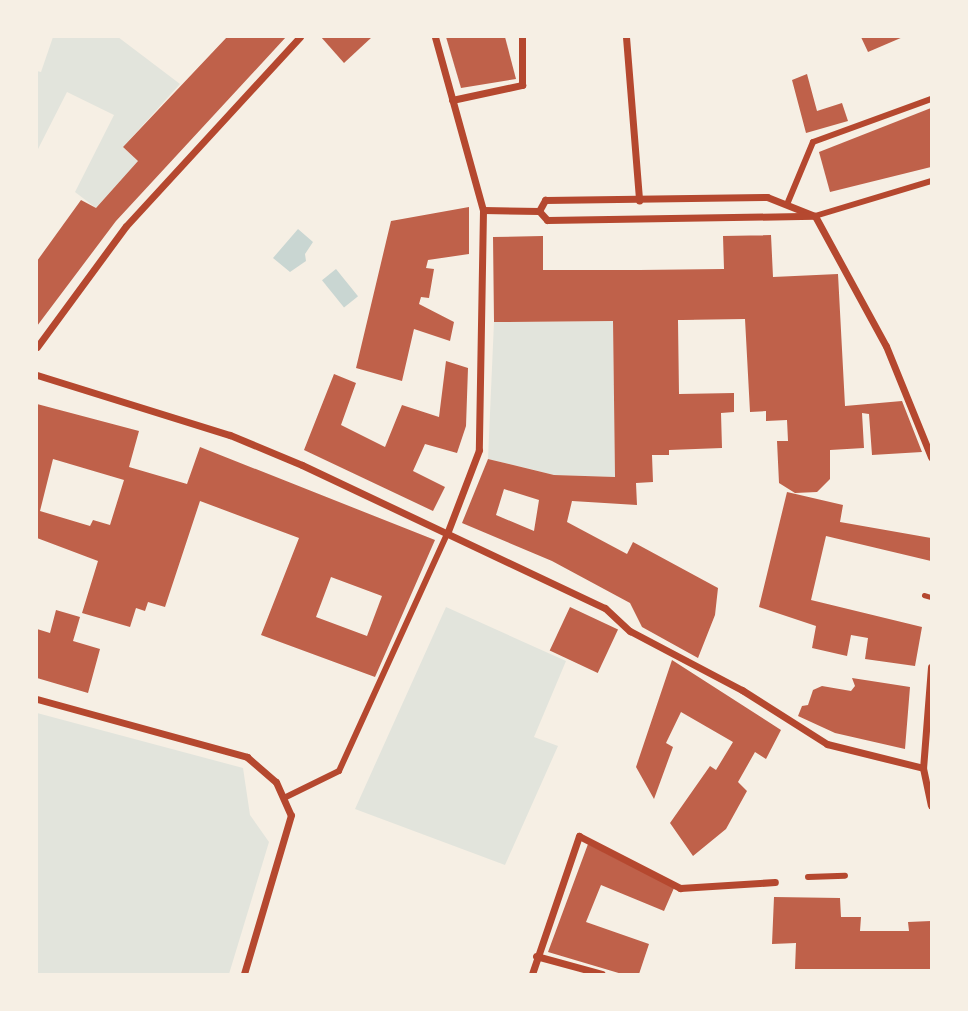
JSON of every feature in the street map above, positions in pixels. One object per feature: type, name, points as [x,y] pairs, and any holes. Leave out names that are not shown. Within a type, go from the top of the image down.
[{"type":"street","points":[[37,347],[126,226],[300,37]]},
{"type":"street","points":[[286,797],[339,771],[447,534],[479,450],[483,210],[435,37]]},
{"type":"street","points":[[452,100],[522,85],[522,37]]},
{"type":"street","points":[[626,37],[639,200]]},
{"type":"street","points":[[788,202],[813,142],[931,99]]},
{"type":"street","points":[[483,210],[539,211],[547,220],[815,216],[931,181]]},
{"type":"street","points":[[539,211],[545,200],[767,197],[788,202],[815,216],[886,346],[931,457]]},
{"type":"street","points":[[37,375],[230,435],[605,608],[630,631],[742,690],[827,744],[923,768]]},
{"type":"street","points":[[931,667],[923,768],[931,804]]},
{"type":"street","points":[[37,699],[247,757],[265,768],[286,797],[291,815],[286,843],[244,974]]},
{"type":"street","points":[[532,974],[579,836],[680,888],[775,882]]},
{"type":"street","points":[[808,877],[845,876]]},
{"type":"street","points":[[536,956],[602,974]]},
{"type":"lane","points":[[924,596],[931,597]]},
{"type":"shaded area","points":[[53,37],[118,37],[180,84],[123,147],[138,161],[96,208],[75,192],[114,115],[67,92],[37,151],[37,71],[41,72]]},
{"type":"shaded area","points":[[298,229],[313,242],[305,254],[306,261],[290,272],[273,258]]},
{"type":"shaded area","points":[[336,269],[358,296],[344,308],[322,280]]},
{"type":"shaded area","points":[[613,321],[615,477],[554,475],[488,459],[494,322]]},
{"type":"shaded area","points":[[446,607],[566,661],[534,737],[558,746],[505,865],[355,809]]},
{"type":"shaded area","points":[[37,713],[243,768],[250,815],[269,842],[229,974],[37,974]]},
{"type":"building","points":[[227,37],[286,37],[116,221],[37,326],[37,261],[81,200],[96,208],[138,161],[123,147]]},
{"type":"building","points":[[321,37],[372,37],[344,63]]},
{"type":"building","points":[[446,37],[505,37],[516,79],[461,88]]},
{"type":"building","points":[[861,37],[903,37],[868,52]]},
{"type":"building","points":[[807,74],[817,111],[842,103],[848,121],[806,133],[792,80]]},
{"type":"building","points":[[931,108],[931,167],[830,192],[819,152]]},
{"type":"building","points":[[469,207],[469,254],[428,260],[426,268],[434,269],[429,298],[421,297],[419,304],[454,322],[450,341],[414,329],[402,381],[356,368],[391,221]]},
{"type":"building","points":[[771,235],[773,277],[838,274],[845,406],[902,401],[922,452],[872,455],[869,414],[862,413],[864,448],[830,450],[830,479],[817,492],[795,493],[779,483],[777,441],[788,441],[787,420],[766,421],[766,411],[750,412],[745,319],[678,320],[679,394],[734,393],[734,412],[721,413],[722,448],[669,450],[669,455],[652,455],[653,482],[636,483],[637,505],[572,501],[567,522],[627,554],[633,542],[718,588],[715,615],[698,658],[642,627],[630,603],[552,561],[462,523],[488,459],[554,475],[615,477],[613,321],[494,322],[493,237],[543,236],[543,270],[639,270],[724,269],[723,236]],"holes":[[[504,489],[539,500],[534,531],[496,515]]]},
{"type":"building","points":[[446,361],[468,368],[466,426],[457,453],[425,444],[413,471],[445,487],[433,511],[304,450],[334,374],[356,383],[341,425],[385,447],[402,405],[439,417]]},
{"type":"building","points":[[37,404],[139,431],[129,467],[187,484],[200,447],[435,540],[375,677],[261,635],[299,538],[200,501],[165,607],[148,602],[145,611],[136,608],[130,627],[82,613],[98,561],[37,538]],"holes":[[[53,459],[124,480],[110,525],[93,520],[90,526],[40,511]],[[331,577],[382,596],[367,636],[316,617]]]},
{"type":"building","points":[[787,492],[843,505],[840,522],[931,538],[931,561],[826,536],[811,600],[922,627],[915,666],[865,659],[868,638],[851,635],[847,656],[812,648],[816,626],[759,607]]},
{"type":"building","points":[[570,607],[618,629],[598,673],[550,651]]},
{"type":"building","points":[[56,610],[80,617],[73,641],[100,649],[88,693],[37,678],[37,629],[50,633]]},
{"type":"building","points":[[672,660],[781,730],[766,759],[755,752],[738,782],[747,791],[726,829],[693,856],[670,823],[710,766],[716,770],[733,742],[681,712],[666,743],[673,747],[654,799],[636,767]]},
{"type":"building","points":[[852,678],[910,687],[905,749],[835,733],[798,716],[802,706],[808,705],[813,690],[822,686],[851,691],[855,686]]},
{"type":"building","points":[[588,844],[674,888],[664,911],[601,885],[586,922],[649,944],[639,974],[622,974],[548,952]]},
{"type":"building","points":[[774,897],[840,898],[841,917],[861,917],[860,931],[909,931],[908,922],[931,921],[931,969],[795,969],[796,943],[772,944]]}]
